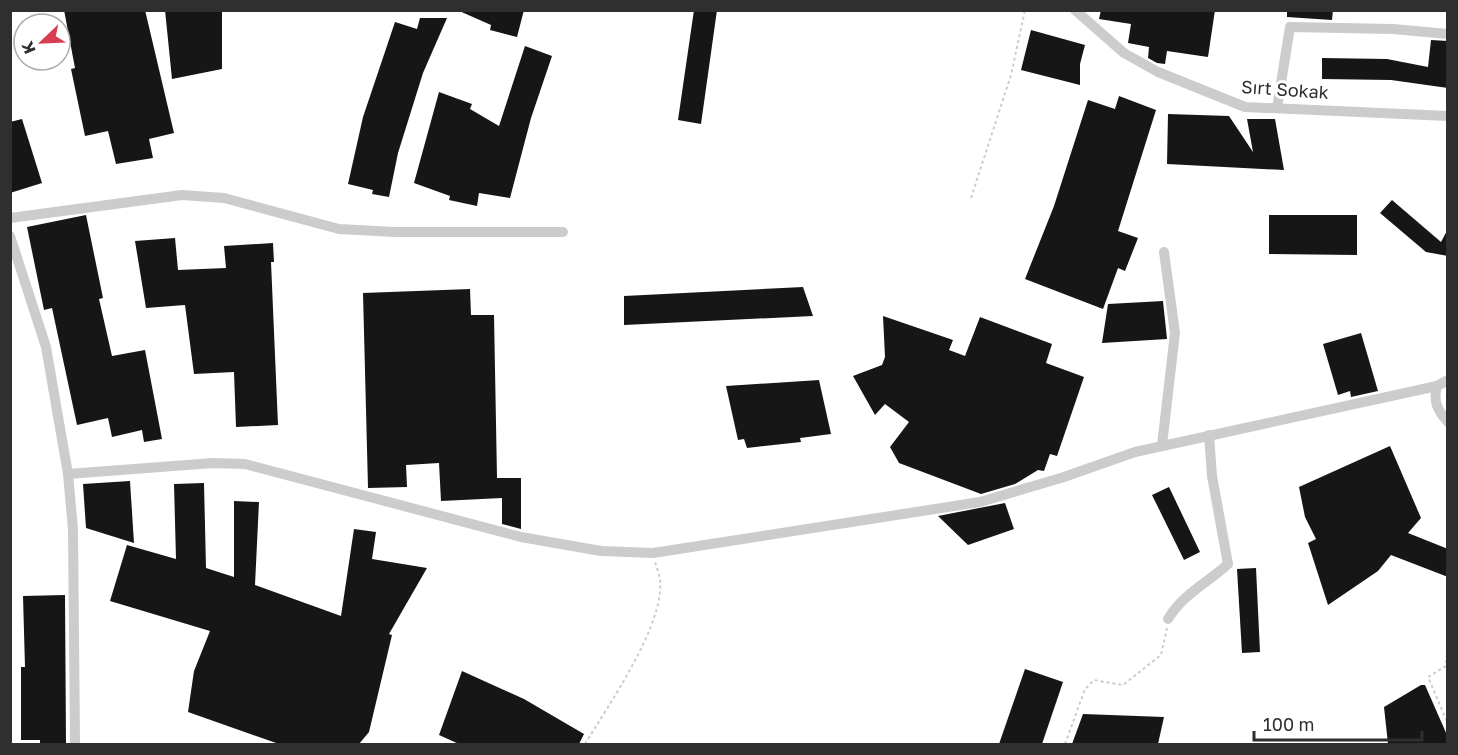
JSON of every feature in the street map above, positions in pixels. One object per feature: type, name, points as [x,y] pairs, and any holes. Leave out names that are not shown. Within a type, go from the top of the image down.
[{"type":"street","name":"Sırt Sokak","points":[[1075,10],[1124,53],[1158,72],[1245,107],[1448,116]]},
{"type":"street","points":[[1277,108],[1290,27],[1393,29],[1448,34]]},
{"type":"street","points":[[10,218],[182,195],[224,198],[339,228],[395,232],[563,232]]},
{"type":"street","points":[[10,236],[46,347],[69,474],[74,529],[75,744]]},
{"type":"street","points":[[1162,445],[1174,333],[1164,252]]},
{"type":"street","points":[[69,474],[213,463],[245,464],[521,537],[601,551],[653,553],[980,502],[1162,445],[1437,386],[1448,380]]},
{"type":"street","points":[[1437,386],[1434,396],[1438,410],[1448,422]]},
{"type":"street","points":[[1168,619],[1179,601],[1209,582],[1228,564],[1212,476],[1209,435]]},
{"type":"path","points":[[971,198],[1011,75],[1025,10]]},
{"type":"path","points":[[585,744],[630,669],[654,618],[660,582],[653,553]]},
{"type":"path","points":[[1065,744],[1085,689],[1094,680],[1123,685],[1161,655],[1168,619]]},
{"type":"path","points":[[1448,636],[1446,666],[1428,677],[1448,724]]},
{"type":"building","points":[[64,10],[145,10],[174,133],[149,139],[153,158],[116,164],[108,131],[85,136],[72,72],[72,69],[75,68],[72,52],[72,12],[64,12]]},
{"type":"building","points":[[165,10],[222,10],[222,69],[172,79]]},
{"type":"building","points":[[457,10],[524,10],[517,37],[490,30],[491,25]]},
{"type":"building","points":[[694,10],[717,10],[701,124],[678,120]]},
{"type":"building","points":[[1101,10],[1215,10],[1208,57],[1167,51],[1165,64],[1157,63],[1148,58],[1149,47],[1128,43],[1131,24],[1099,19]]},
{"type":"building","points":[[1287,10],[1333,10],[1332,20],[1287,17]]},
{"type":"building","points":[[420,18],[447,18],[423,73],[398,153],[389,197],[372,194],[373,190],[348,184],[363,117],[395,22],[417,29]]},
{"type":"building","points":[[1031,30],[1085,45],[1080,64],[1080,85],[1021,70]]},
{"type":"building","points":[[1431,40],[1448,41],[1448,88],[1391,80],[1322,79],[1322,58],[1387,59],[1428,67]]},
{"type":"building","points":[[525,46],[552,56],[531,118],[510,198],[479,193],[477,206],[449,200],[450,196],[414,183],[439,92],[472,104],[470,109],[499,126]]},
{"type":"building","points":[[1119,96],[1156,110],[1118,231],[1138,238],[1125,271],[1118,268],[1103,309],[1025,279],[1054,206],[1088,100],[1115,109]]},
{"type":"building","points":[[1168,114],[1229,116],[1253,152],[1247,119],[1275,119],[1284,170],[1167,164]]},
{"type":"building","points":[[22,119],[42,183],[10,193],[10,122]]},
{"type":"building","points":[[1392,200],[1441,242],[1448,229],[1448,256],[1426,252],[1380,213]]},
{"type":"building","points":[[86,215],[103,298],[99,299],[112,356],[145,350],[162,439],[144,442],[142,430],[112,437],[108,418],[77,425],[52,308],[44,310],[27,227]]},
{"type":"building","points":[[1269,215],[1357,215],[1357,255],[1269,254]]},
{"type":"building","points":[[175,238],[178,270],[226,268],[224,246],[273,243],[274,262],[271,262],[278,425],[236,427],[234,372],[194,374],[185,305],[146,308],[135,241]]},
{"type":"building","points":[[803,287],[813,316],[624,325],[624,296]]},
{"type":"building","points":[[470,289],[471,315],[494,315],[497,478],[521,478],[521,529],[502,524],[502,498],[441,501],[439,463],[406,465],[407,487],[368,488],[363,293]]},
{"type":"building","points":[[1163,301],[1167,339],[1102,343],[1108,304]]},
{"type":"building","points":[[883,316],[953,340],[949,350],[965,356],[980,317],[1052,344],[1046,363],[1084,377],[1057,456],[1050,454],[1044,471],[1038,470],[1015,484],[981,494],[899,463],[890,447],[909,422],[885,404],[875,415],[853,376],[882,365],[885,357]]},
{"type":"building","points":[[1361,333],[1378,391],[1351,397],[1350,391],[1338,395],[1323,344]]},
{"type":"building","points":[[819,380],[831,434],[800,438],[801,442],[747,448],[744,439],[738,440],[726,386]]},
{"type":"building","points":[[1390,446],[1421,518],[1408,533],[1448,549],[1448,577],[1391,555],[1378,571],[1328,605],[1308,543],[1316,539],[1305,517],[1299,487]]},
{"type":"building","points":[[130,481],[134,543],[86,528],[83,484]]},
{"type":"building","points":[[204,483],[206,568],[234,577],[234,501],[259,502],[255,585],[341,616],[354,529],[376,532],[372,559],[427,568],[389,634],[392,635],[369,732],[359,744],[279,744],[188,712],[194,671],[210,631],[110,601],[127,545],[176,559],[174,484]]},
{"type":"building","points":[[1169,487],[1200,552],[1184,560],[1152,495]]},
{"type":"building","points":[[1005,503],[1014,529],[968,545],[938,516]]},
{"type":"building","points":[[1256,568],[1260,652],[1242,653],[1237,569]]},
{"type":"building","points":[[65,595],[66,744],[40,744],[40,740],[21,740],[21,667],[25,667],[23,596]]},
{"type":"building","points":[[1025,669],[1063,682],[1042,744],[999,744]]},
{"type":"building","points":[[462,671],[524,699],[584,734],[579,744],[459,744],[439,735]]},
{"type":"building","points":[[1421,685],[1425,685],[1447,735],[1448,744],[1388,744],[1384,707]]},
{"type":"building","points":[[1083,714],[1164,717],[1158,744],[1072,744]]}]
